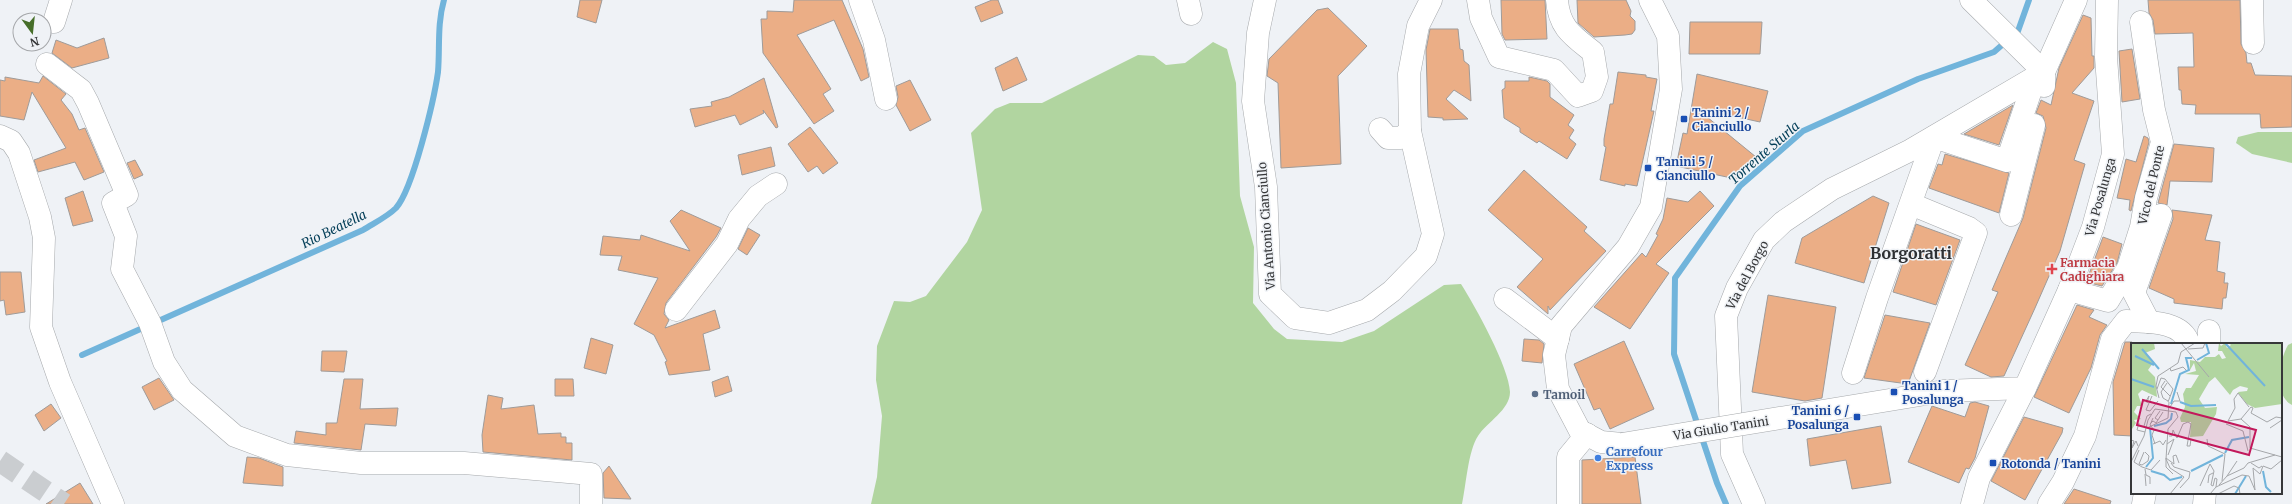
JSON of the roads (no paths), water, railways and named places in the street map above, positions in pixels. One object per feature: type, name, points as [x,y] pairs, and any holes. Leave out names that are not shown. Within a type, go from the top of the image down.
[{"type":"street","points":[[54,22],[61,0]]},
{"type":"street","points":[[860,0],[874,40],[886,99]]},
{"type":"street","name":"Via Antonio Cianciullo","points":[[1265,0],[1258,33],[1253,101],[1266,187],[1270,294],[1296,318],[1329,323],[1367,310],[1392,291],[1426,256],[1433,234],[1410,131],[1409,74],[1418,26],[1431,0]]},
{"type":"street","name":"Via Antonio Cianciullo","points":[[1258,33],[1273,0]]},
{"type":"street","points":[[1478,0],[1481,18],[1500,57],[1554,70],[1578,96],[1592,91],[1597,77],[1593,52],[1564,28],[1558,10],[1557,0]]},
{"type":"street","name":"Via Giulio Tanini","points":[[1650,0],[1668,36],[1671,88],[1651,207],[1628,247],[1561,326],[1554,355],[1558,389],[1580,430],[1601,442],[1622,444],[1944,391],[2025,388]]},
{"type":"street","points":[[1971,0],[2038,70],[2043,90],[2010,215]]},
{"type":"street","points":[[1853,373],[1877,298],[1934,137],[2005,161],[2008,160],[2038,70],[2076,0]]},
{"type":"street","name":"Via Posalunga","points":[[1973,497],[2025,388],[2069,290],[2093,227],[2113,154],[2106,56],[2107,0]]},
{"type":"street","points":[[2252,0],[2253,43]]},
{"type":"street","name":"Vico del Ponte","points":[[2069,290],[2108,301],[2128,268],[2141,227],[2146,198],[2162,142],[2154,110],[2141,22]]},
{"type":"street","points":[[47,64],[81,90],[127,195],[113,203],[126,236],[122,269],[150,323],[164,362],[182,390],[235,436],[287,455],[361,463],[464,463],[591,474],[591,504]]},
{"type":"street","name":"Via del Borgo","points":[[1754,504],[1732,454],[1726,316],[1738,288],[1764,240],[1783,222],[1832,189],[1934,137],[2038,70]]},
{"type":"street","points":[[1380,129],[1388,138],[1401,138],[1410,131]]},
{"type":"street","points":[[0,136],[11,141],[19,153],[40,217],[44,238],[41,327],[60,382],[113,504]]},
{"type":"street","points":[[676,310],[727,244],[739,219],[758,196],[776,184]]},
{"type":"street","points":[[1911,204],[1969,228],[1976,233],[1925,372]]},
{"type":"street","points":[[2149,322],[2134,293],[2161,215]]},
{"type":"street","points":[[1505,299],[1558,339]]},
{"type":"street","points":[[2049,504],[2064,482],[2085,436],[2112,339],[2126,321],[2149,322],[2176,327],[2182,331],[2188,343]]},
{"type":"street","points":[[1568,504],[1568,457],[1587,434]]},
{"type":"street","points":[[2143,504],[2145,494]]},
{"type":"street","points":[[2204,504],[2205,494]]},
{"type":"waterway","name":"Rio Beatella","points":[[82,355],[363,230],[385,217],[396,208],[403,198],[416,164],[432,102],[438,72],[440,27],[444,0]]},
{"type":"waterway","name":"Torrente Sturla","points":[[1726,504],[1717,483],[1674,354],[1675,278],[1740,186],[1803,131],[1918,79],[1994,52],[2018,31],[2029,0]]},
{"type":"tunnel","points":[[0,461],[64,504]]},
{"type":"place","name":"Tanini 2 / Cianciullo","points":[[1684,119]]},
{"type":"place","name":"Tanini 5 / Cianciullo","points":[[1648,168]]},
{"type":"place","name":"Farmacia Cadighiara","points":[[2052,269]]},
{"type":"place","name":"Tanini 1 / Posalunga","points":[[1894,392]]},
{"type":"place","name":"Tamoil","points":[[1535,394]]},
{"type":"place","name":"Tanini 6 / Posalunga","points":[[1857,417]]},
{"type":"place","name":"Carrefour Express","points":[[1598,458]]},
{"type":"place","name":"Rotonda / Tanini","points":[[1993,463]]},
{"type":"district","name":"Borgoratti","points":[[1911,253]]}]
